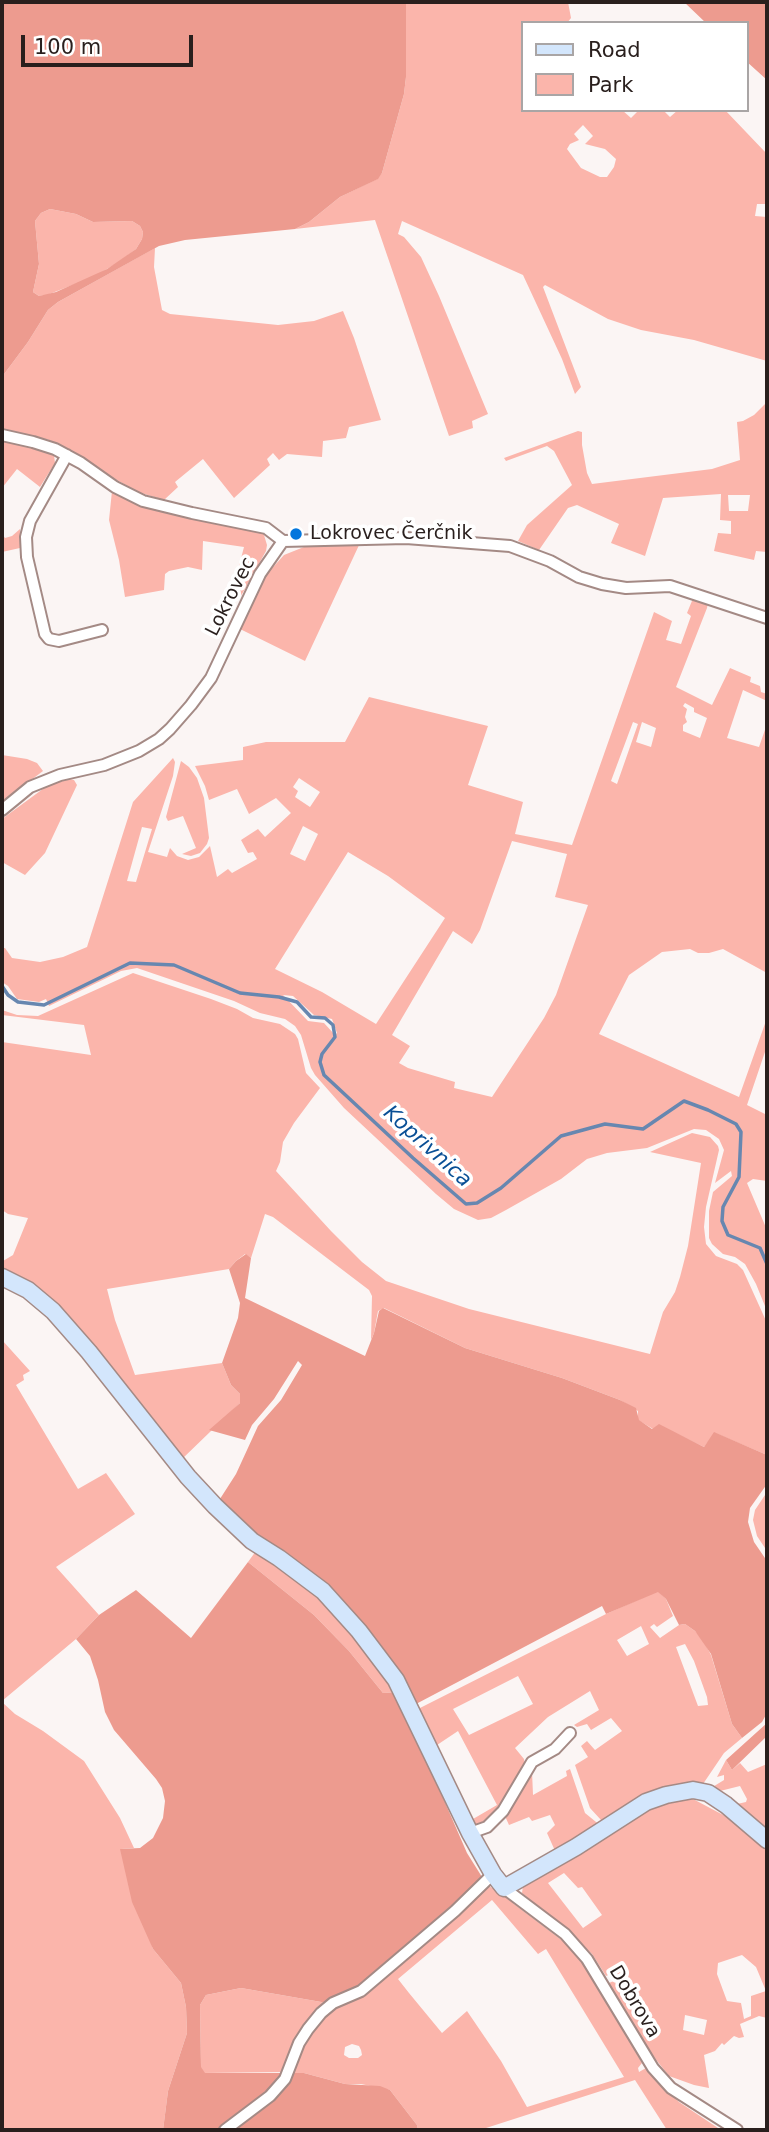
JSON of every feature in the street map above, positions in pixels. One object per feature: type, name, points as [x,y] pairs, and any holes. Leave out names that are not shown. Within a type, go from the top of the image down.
[{"type":"street","points":[[2,435],[33,442],[67,455],[115,487],[143,501],[266,528],[283,541],[406,538],[510,546],[550,561],[579,577],[602,584],[626,588],[670,586],[767,618]]},
{"type":"street","points":[[67,455],[30,521],[26,537],[27,557],[45,634],[49,639],[58,641],[102,630]]},
{"type":"street","name":"Lokrovec","points":[[2,810],[30,787],[60,775],[104,765],[139,751],[170,729],[211,678],[260,574],[283,541]]},
{"type":"street","points":[[2,1277],[27,1290],[53,1311],[188,1477],[215,1506],[252,1541],[323,1591],[359,1631],[396,1680],[470,1833],[504,1888],[576,1847],[646,1802],[693,1790],[708,1793],[726,1805],[767,1840]]},
{"type":"street","points":[[470,1833],[487,1827],[503,1811],[532,1762],[555,1749],[570,1734]]},
{"type":"street","points":[[225,2130],[270,2096],[285,2079],[299,2043],[321,2013],[333,2003],[361,1991],[455,1911],[493,1874]]},
{"type":"street","name":"Dobrova","points":[[504,1888],[565,1934],[587,1959],[653,2068],[671,2088],[737,2130]]},
{"type":"green space","points":[[406,2],[568,2],[571,18],[569,21],[520,21],[520,112],[624,112],[631,118],[637,112],[665,112],[670,117],[676,112],[727,112],[767,154],[767,204],[757,204],[755,216],[767,217],[767,361],[694,340],[641,330],[608,319],[545,285],[543,287],[581,387],[575,394],[562,359],[523,275],[402,221],[398,234],[404,237],[421,257],[488,414],[472,421],[473,428],[449,436],[375,220],[295,229],[309,222],[340,197],[377,179],[382,173],[404,94]],"holes":[[[583,125],[593,136],[585,144],[605,149],[616,159],[607,177],[600,177],[581,168],[567,149],[570,144],[579,140],[574,134]]]},
{"type":"green space","points":[[50,209],[76,214],[93,222],[132,221],[140,226],[142,239],[136,249],[93,277],[39,296],[33,292],[39,264],[35,221],[41,213]]},
{"type":"green space","points":[[155,248],[154,267],[162,310],[170,314],[278,325],[314,321],[343,311],[381,420],[349,427],[346,438],[323,441],[322,457],[287,454],[279,460],[273,453],[267,459],[270,465],[234,498],[203,459],[175,482],[178,487],[164,500],[138,492],[101,471],[85,458],[49,440],[2,429],[2,377],[48,310]]},
{"type":"green space","points":[[767,402],[767,552],[756,551],[754,560],[714,551],[718,533],[731,534],[731,521],[720,520],[721,494],[663,498],[645,556],[611,543],[619,524],[577,505],[568,508],[539,550],[518,541],[527,525],[572,485],[554,451],[547,446],[506,461],[504,458],[578,431],[582,432],[587,473],[592,484],[712,469],[740,460],[737,422],[754,415]],"holes":[[[728,495],[750,495],[748,511],[729,511]]]},
{"type":"green space","points":[[2,441],[54,455],[55,463],[40,487],[17,469],[2,488]]},
{"type":"green space","points":[[112,491],[154,510],[260,531],[267,545],[266,551],[241,596],[232,594],[244,547],[203,541],[202,570],[188,567],[169,571],[165,574],[164,590],[125,597],[109,520]]},
{"type":"green space","points":[[20,529],[20,548],[2,552],[2,534],[5,538]]},
{"type":"green space","points":[[360,543],[305,661],[240,629],[265,576],[284,555],[304,547]]},
{"type":"green space","points":[[694,596],[708,603],[676,687],[712,705],[730,668],[751,677],[750,682],[760,686],[761,692],[767,694],[767,701],[743,690],[727,738],[759,747],[767,724],[767,973],[723,949],[709,953],[698,953],[690,949],[662,952],[629,975],[599,1034],[739,1097],[767,1018],[767,1046],[747,1105],[767,1115],[767,1181],[753,1179],[747,1183],[767,1230],[767,1311],[745,1264],[735,1257],[723,1254],[709,1238],[709,1211],[713,1192],[732,1176],[731,1171],[715,1183],[724,1150],[719,1139],[706,1130],[694,1129],[647,1148],[607,1153],[587,1159],[561,1179],[506,1210],[491,1218],[478,1220],[454,1209],[436,1194],[344,1108],[315,1075],[301,1035],[295,1026],[285,1019],[260,1013],[234,1001],[137,968],[121,971],[49,1006],[46,999],[39,1002],[17,999],[2,982],[2,948],[5,948],[12,958],[40,962],[63,957],[87,947],[133,802],[173,758],[173,776],[148,852],[167,857],[170,848],[177,856],[188,860],[199,857],[210,846],[217,877],[228,869],[232,873],[257,859],[253,852],[248,853],[241,840],[258,829],[265,837],[291,813],[276,798],[249,814],[237,789],[209,800],[195,766],[243,760],[243,747],[266,742],[345,742],[369,697],[488,726],[468,785],[523,802],[515,834],[572,845],[654,612],[672,621],[666,640],[681,644],[691,616],[687,613]],"holes":[[[685,703],[694,708],[694,712],[707,718],[700,738],[683,731],[683,725],[687,722],[687,709],[683,706]],[[633,722],[638,724],[617,784],[611,781]],[[642,722],[656,728],[651,747],[636,742]],[[299,778],[320,792],[310,807],[295,797],[298,791],[293,787]],[[303,826],[318,834],[305,861],[290,854]],[[142,827],[152,829],[136,882],[127,881]],[[512,841],[567,854],[555,897],[588,905],[556,995],[492,1097],[454,1088],[455,1082],[399,1063],[410,1046],[392,1035],[453,931],[472,944],[480,930]],[[348,852],[388,876],[445,918],[376,1024],[322,992],[275,969]],[[283,995],[293,996],[314,1015],[332,1019],[337,1033],[335,1035],[324,1023],[308,1021]]]},
{"type":"green space","points":[[2,755],[27,759],[37,763],[43,771],[2,802]]},
{"type":"green space","points":[[181,761],[197,778],[204,798],[209,838],[200,853],[191,856],[182,854],[196,848],[183,816],[168,821],[166,817]]},
{"type":"green space","points":[[65,778],[74,780],[77,785],[45,853],[25,875],[2,862],[2,819],[51,783]]},
{"type":"green space","points":[[133,973],[211,999],[253,1018],[280,1024],[295,1034],[306,1073],[320,1088],[283,1142],[276,1171],[362,1262],[386,1281],[469,1309],[650,1354],[663,1312],[680,1277],[688,1246],[701,1163],[650,1152],[692,1133],[710,1137],[719,1150],[706,1207],[706,1244],[716,1256],[737,1264],[743,1270],[767,1323],[767,1455],[715,1433],[704,1447],[659,1425],[653,1429],[638,1420],[638,1411],[620,1400],[562,1378],[465,1348],[384,1308],[378,1311],[371,1340],[372,1296],[369,1290],[273,1217],[265,1214],[251,1258],[245,1254],[229,1269],[107,1289],[135,1375],[222,1363],[231,1385],[240,1394],[240,1403],[181,1460],[29,1284],[2,1267],[3,1261],[13,1255],[28,1218],[2,1210],[2,1042],[91,1055],[84,1025],[2,1015],[2,1010],[17,1015],[38,1016]]},
{"type":"green space","points":[[2,1340],[30,1371],[23,1375],[24,1380],[16,1385],[78,1489],[106,1473],[135,1514],[56,1567],[99,1615],[76,1639],[2,1701]]},
{"type":"green space","points":[[767,1492],[767,1551],[757,1536],[753,1520],[755,1510]]},
{"type":"green space","points":[[256,1551],[303,1582],[339,1616],[397,1692],[383,1693],[349,1651],[314,1615],[248,1562]]},
{"type":"green space","points":[[658,1591],[666,1599],[673,1616],[657,1627],[654,1624],[650,1627],[660,1638],[685,1624],[703,1640],[711,1655],[732,1724],[742,1738],[724,1753],[703,1784],[607,1822],[601,1820],[590,1808],[575,1765],[588,1757],[581,1746],[587,1741],[595,1750],[622,1731],[611,1718],[591,1730],[587,1724],[577,1727],[574,1725],[599,1710],[590,1691],[548,1717],[515,1748],[524,1759],[525,1767],[512,1793],[487,1822],[471,1828],[418,1709],[606,1614]],"holes":[[[641,1626],[649,1644],[627,1656],[617,1640]],[[685,1644],[694,1661],[708,1705],[698,1706],[676,1647]],[[518,1676],[533,1704],[469,1735],[453,1709]],[[458,1731],[497,1805],[473,1819],[437,1745]]]},
{"type":"green space","points":[[2,1702],[15,1714],[84,1761],[120,1818],[134,1848],[121,1849],[153,1949],[181,1983],[186,2007],[187,2033],[168,2091],[163,2130],[2,2130]]},
{"type":"green space","points":[[726,1760],[732,1770],[740,1763],[748,1772],[767,1764],[767,1829],[737,1807],[737,1804],[746,1802],[747,1799],[740,1786],[716,1792],[711,1788],[724,1780],[724,1775],[717,1777]]},
{"type":"green space","points":[[570,1769],[585,1813],[601,1826],[556,1853],[547,1833],[555,1825],[550,1815],[532,1821],[529,1817],[509,1825],[504,1814],[532,1771],[533,1795],[567,1776],[566,1771]]},
{"type":"green space","points":[[676,1799],[693,1799],[727,1817],[767,1851],[767,2018],[759,2016],[740,2024],[744,2037],[734,2036],[715,2051],[704,2055],[709,2088],[669,2076],[646,2047],[609,1983],[616,1980],[613,1973],[606,1976],[592,1954],[522,1893],[523,1886],[644,1809]],"holes":[[[564,1873],[578,1888],[582,1887],[602,1915],[583,1928],[548,1883]],[[742,1955],[756,1967],[766,1991],[751,1996],[751,2016],[744,2019],[741,2003],[727,2001],[717,1974],[718,1963]],[[685,2015],[707,2020],[704,2035],[683,2030]]]},
{"type":"green space","points":[[487,1885],[505,1895],[563,1941],[588,1968],[642,2063],[638,2068],[639,2072],[646,2068],[679,2102],[721,2130],[667,2130],[635,2080],[483,2130],[418,2130],[390,2090],[361,2084],[345,2084],[304,2073],[290,2074],[302,2044],[325,2014]],"holes":[[[492,1900],[538,1954],[546,1949],[624,2077],[527,2107],[501,2061],[467,2011],[442,2033],[398,1979]],[[352,2044],[359,2046],[361,2050],[362,2055],[358,2058],[344,2055],[345,2047]]]},
{"type":"green space","points":[[241,1988],[327,2003],[284,2072],[204,2073],[201,2068],[200,2005],[206,1995]]},
{"type":"shaded area","points":[[2,2],[406,2],[404,94],[378,179],[340,197],[309,222],[295,229],[185,240],[159,246],[48,310],[2,377]],"holes":[[[50,209],[76,214],[93,222],[132,221],[140,226],[142,239],[136,249],[107,269],[56,292],[39,296],[33,292],[39,264],[35,221],[41,213]]]},
{"type":"shaded area","points":[[684,2],[767,2],[767,80],[748,63],[748,21],[704,21]]},
{"type":"shaded area","points":[[246,1254],[251,1258],[245,1298],[365,1356],[379,1311],[383,1308],[465,1348],[562,1378],[620,1400],[636,1408],[639,1420],[652,1429],[659,1424],[704,1447],[714,1432],[767,1455],[767,1484],[750,1508],[748,1522],[754,1542],[767,1561],[767,1713],[762,1722],[742,1738],[732,1724],[711,1654],[695,1631],[685,1624],[679,1625],[666,1599],[658,1592],[606,1614],[602,1606],[416,1704],[398,1671],[218,1502],[236,1474],[258,1426],[281,1400],[302,1365],[298,1361],[274,1399],[252,1425],[245,1440],[209,1430],[240,1403],[240,1394],[231,1385],[222,1363],[238,1318],[240,1303],[229,1269]]},
{"type":"shaded area","points":[[248,1562],[314,1615],[349,1651],[383,1693],[397,1692],[467,1853],[482,1877],[462,1901],[357,1990],[327,2003],[241,1988],[206,1995],[200,2005],[201,2067],[205,2073],[304,2073],[345,2084],[380,2086],[390,2090],[418,2130],[163,2130],[168,2091],[187,2033],[186,2007],[181,1983],[153,1949],[132,1902],[120,1849],[140,1848],[153,1838],[163,1818],[165,1801],[162,1788],[156,1779],[114,1730],[105,1712],[90,1656],[76,1639],[99,1615],[136,1590],[191,1638]]},
{"type":"shaded area","points":[[767,1723],[767,1736],[732,1770],[726,1760]]},
{"type":"waterway","name":"Koprivnica","points":[[2,986],[8,995],[18,1002],[44,1005],[130,963],[174,965],[240,993],[279,997],[297,1002],[311,1017],[325,1018],[333,1025],[335,1037],[322,1054],[320,1062],[324,1075],[466,1204],[477,1203],[501,1188],[561,1136],[605,1124],[643,1129],[684,1101],[736,1124],[741,1132],[739,1177],[723,1207],[722,1221],[728,1235],[760,1248],[767,1264]]},
{"type":"place","name":"Lokrovec Čerčnik","points":[[296,534]]}]
